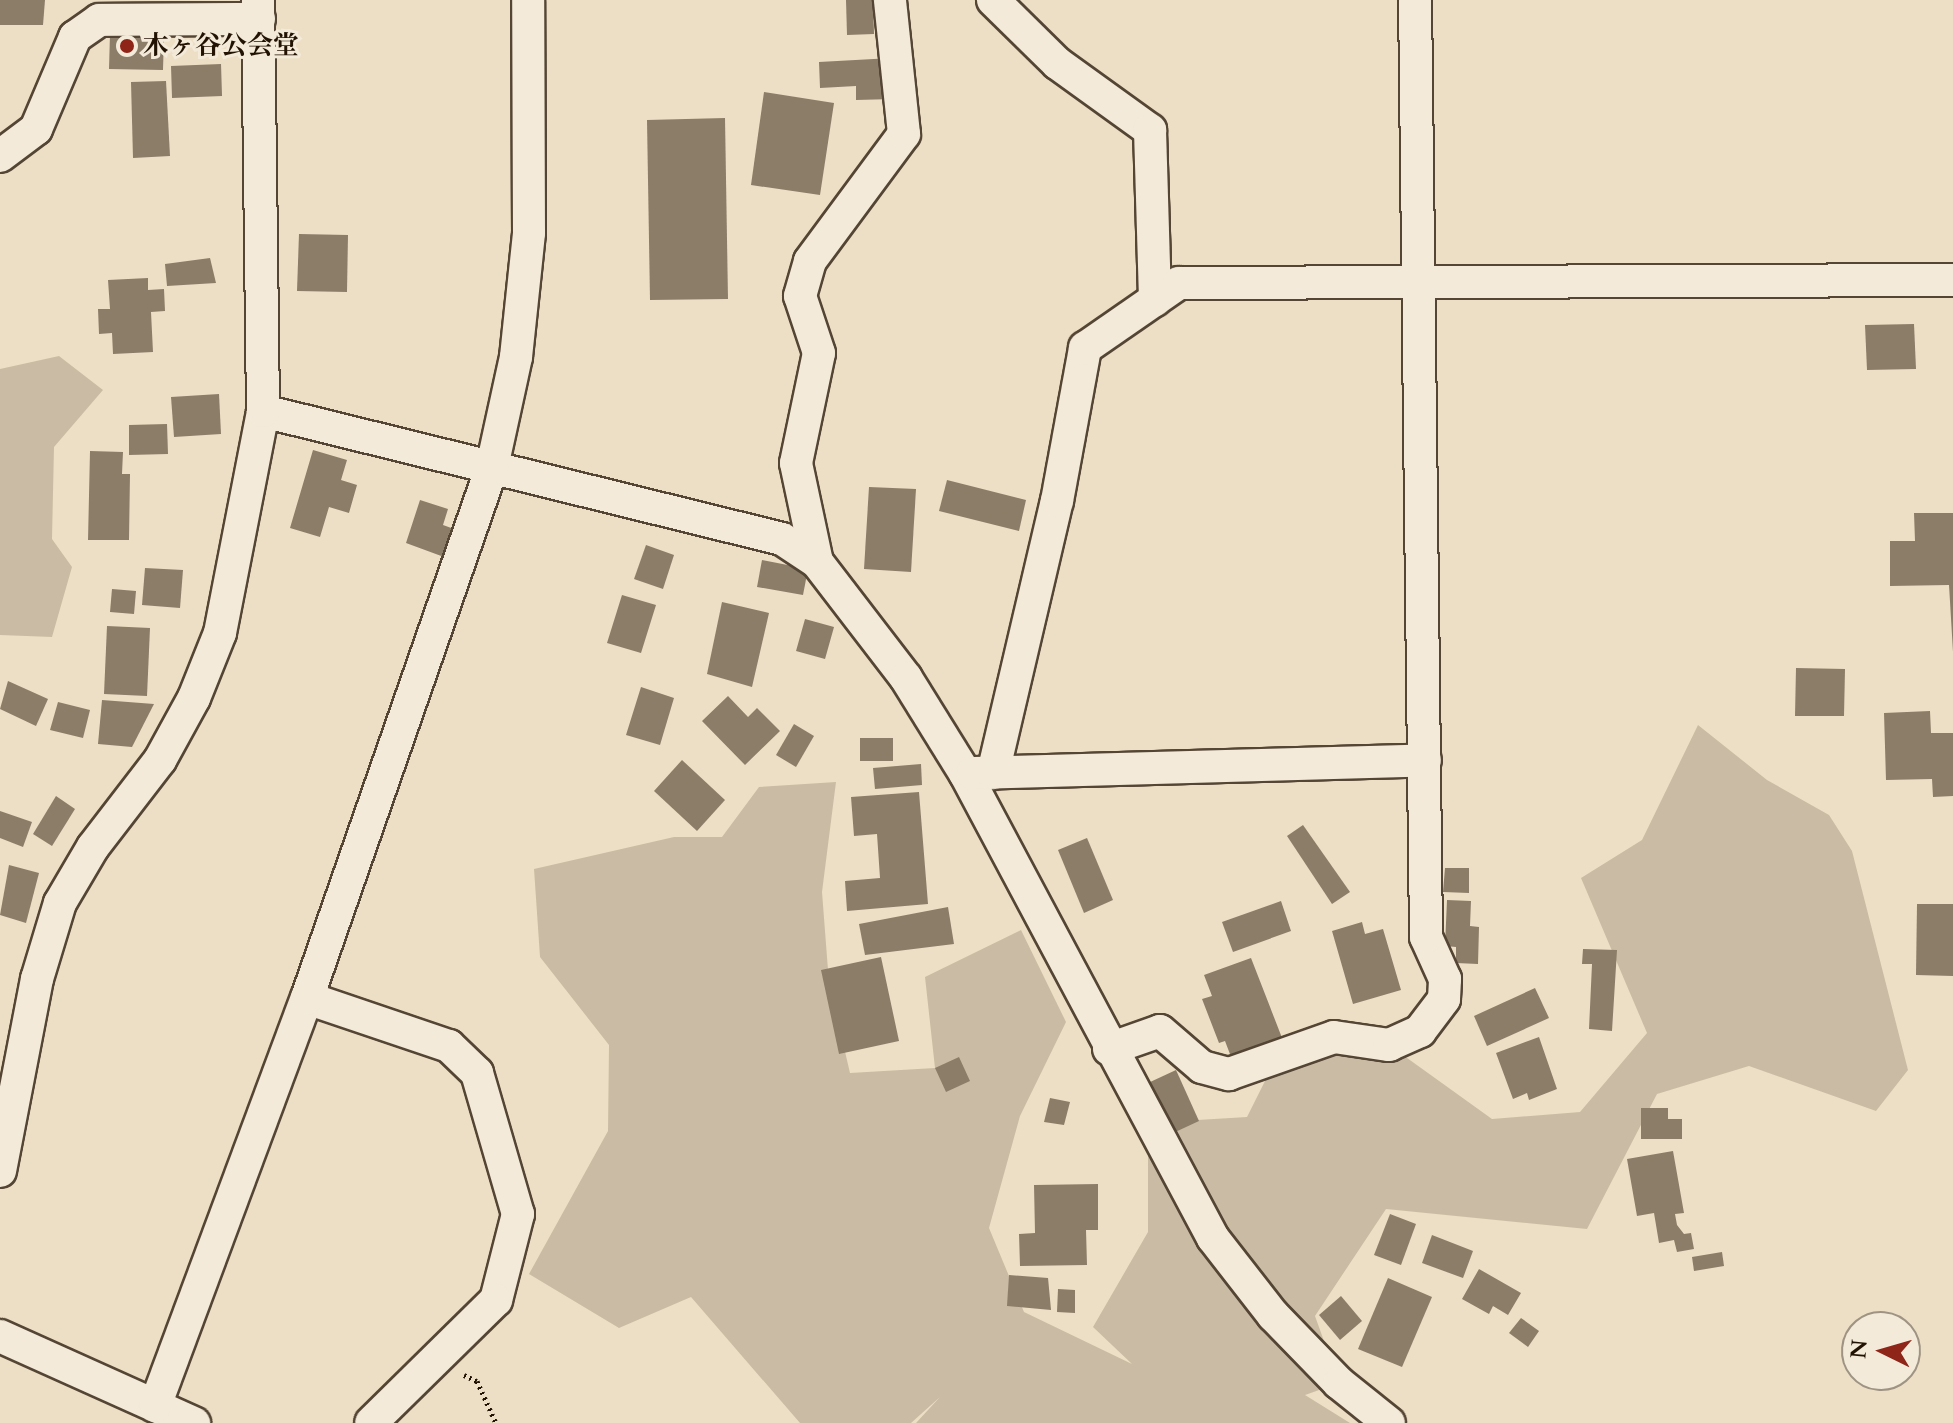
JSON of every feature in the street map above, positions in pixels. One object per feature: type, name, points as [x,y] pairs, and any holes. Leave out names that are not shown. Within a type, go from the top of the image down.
[{"type":"street","points":[[155,1406],[307,998],[492,467],[516,357],[529,233],[528,0]]},
{"type":"street","points":[[817,562],[796,463],[819,353],[800,296],[810,261],[904,134],[890,0]]},
{"type":"street","points":[[993,0],[1057,63],[1150,130],[1155,300]]},
{"type":"street","points":[[1109,1049],[1160,1031],[1202,1067],[1229,1074],[1334,1037],[1389,1045],[1420,1031],[1444,999],[1445,979],[1426,937],[1422,279],[1415,0]]},
{"type":"street","points":[[0,156],[36,129],[75,37],[99,20],[258,10],[263,411],[220,633],[194,698],[160,760],[93,847],[60,903],[37,979],[0,1171]]},
{"type":"street","points":[[979,773],[1057,501],[1085,348],[1179,283],[1422,279],[1953,280]]},
{"type":"street","points":[[263,411],[782,539],[817,562],[979,773],[1109,1049],[1213,1238],[1273,1315],[1339,1383],[1389,1423]]},
{"type":"street","points":[[979,773],[1425,760]]},
{"type":"street","points":[[307,998],[449,1046],[477,1073],[518,1214],[496,1300],[371,1423]]},
{"type":"street","points":[[0,1336],[194,1423]]},
{"type":"path","points":[[435,1359],[477,1381],[496,1423]]},
{"type":"shaded area","points":[[59,356],[103,390],[54,447],[52,539],[72,567],[52,637],[0,635],[0,369]]},
{"type":"shaded area","points":[[1698,725],[1767,780],[1829,815],[1852,851],[1908,1070],[1876,1111],[1749,1066],[1657,1094],[1587,1229],[1386,1209],[1315,1316],[1339,1383],[1305,1395],[1350,1423],[916,1423],[940,1397],[911,1423],[800,1423],[691,1297],[619,1328],[529,1274],[608,1131],[609,1045],[540,957],[534,869],[674,837],[722,837],[759,787],[836,782],[822,892],[829,983],[850,1073],[935,1068],[925,977],[1021,930],[1066,1022],[1020,1116],[989,1228],[1024,1312],[1132,1364],[1093,1327],[1148,1232],[1148,1123],[1247,1117],[1277,1057],[1389,1045],[1492,1119],[1580,1112],[1647,1033],[1581,878],[1642,840]]},
{"type":"building","points":[[0,0],[45,0],[43,25],[0,25]]},
{"type":"building","points":[[846,0],[873,0],[874,34],[847,35]]},
{"type":"building","points":[[110,34],[164,35],[163,70],[109,69]]},
{"type":"building","points":[[892,58],[894,99],[856,100],[856,86],[820,88],[819,62]]},
{"type":"building","points":[[221,64],[222,96],[172,98],[171,66]]},
{"type":"building","points":[[166,81],[170,156],[133,158],[131,82]]},
{"type":"building","points":[[764,92],[834,103],[820,195],[751,185]]},
{"type":"building","points":[[725,118],[728,299],[650,300],[647,120]]},
{"type":"building","points":[[299,234],[348,235],[347,292],[297,291]]},
{"type":"building","points":[[210,258],[216,283],[167,286],[165,264]]},
{"type":"building","points":[[148,278],[148,290],[164,289],[165,311],[151,312],[153,352],[113,354],[112,333],[99,334],[98,309],[110,309],[108,280]]},
{"type":"building","points":[[1914,324],[1916,369],[1867,370],[1865,325]]},
{"type":"building","points":[[219,394],[221,434],[174,437],[171,397]]},
{"type":"building","points":[[167,424],[168,454],[129,455],[129,425]]},
{"type":"building","points":[[313,450],[347,460],[341,480],[357,485],[349,513],[329,507],[320,537],[290,528]]},
{"type":"building","points":[[90,451],[123,452],[122,474],[130,474],[129,540],[88,540]]},
{"type":"building","points":[[947,480],[1026,500],[1019,531],[939,511]]},
{"type":"building","points":[[869,487],[916,489],[911,572],[864,569]]},
{"type":"building","points":[[420,500],[448,509],[443,525],[454,529],[444,557],[406,543]]},
{"type":"building","points":[[1914,513],[1953,513],[1953,652],[1949,585],[1890,586],[1890,541],[1915,541]]},
{"type":"building","points":[[646,545],[674,555],[663,589],[634,579]]},
{"type":"building","points":[[762,560],[808,569],[803,595],[757,587]]},
{"type":"building","points":[[145,568],[183,570],[180,608],[142,605]]},
{"type":"building","points":[[112,589],[136,591],[134,614],[110,612]]},
{"type":"building","points":[[622,595],[656,605],[641,653],[607,643]]},
{"type":"building","points":[[722,602],[769,613],[752,687],[707,674]]},
{"type":"building","points":[[805,619],[834,627],[825,659],[796,651]]},
{"type":"building","points":[[107,626],[150,628],[147,696],[104,694]]},
{"type":"building","points":[[1796,668],[1845,669],[1844,716],[1795,716]]},
{"type":"building","points":[[8,681],[48,699],[36,726],[0,709]]},
{"type":"building","points":[[641,687],[674,698],[660,745],[626,735]]},
{"type":"building","points":[[728,696],[748,717],[757,708],[780,731],[745,765],[702,721]]},
{"type":"building","points":[[102,700],[154,704],[132,747],[98,744]]},
{"type":"building","points":[[58,702],[90,710],[83,738],[50,730]]},
{"type":"building","points":[[1930,711],[1931,733],[1953,733],[1953,796],[1933,797],[1932,779],[1886,780],[1884,713]]},
{"type":"building","points":[[794,724],[814,736],[796,767],[776,755]]},
{"type":"building","points":[[860,738],[893,738],[893,761],[860,761]]},
{"type":"building","points":[[682,760],[725,800],[697,831],[654,791]]},
{"type":"building","points":[[921,764],[922,785],[875,789],[873,768]]},
{"type":"building","points":[[919,792],[928,904],[847,911],[845,881],[880,878],[877,834],[854,836],[851,797]]},
{"type":"building","points":[[56,796],[75,809],[52,846],[33,834]]},
{"type":"building","points":[[0,811],[32,822],[23,847],[0,838]]},
{"type":"building","points":[[1303,825],[1350,892],[1332,904],[1287,836]]},
{"type":"building","points":[[1087,838],[1113,900],[1084,913],[1058,850]]},
{"type":"building","points":[[9,865],[39,873],[26,923],[0,915]]},
{"type":"building","points":[[1445,868],[1469,868],[1469,893],[1443,892]]},
{"type":"building","points":[[1447,900],[1471,901],[1470,926],[1479,927],[1478,964],[1456,963],[1456,947],[1445,946]]},
{"type":"building","points":[[1281,901],[1291,931],[1233,952],[1222,922]]},
{"type":"building","points":[[1917,904],[1953,904],[1953,976],[1916,975]]},
{"type":"building","points":[[948,907],[954,944],[865,955],[859,924]]},
{"type":"building","points":[[1362,922],[1365,934],[1383,929],[1401,990],[1353,1004],[1332,931]]},
{"type":"building","points":[[1583,949],[1617,950],[1612,1031],[1589,1029],[1592,964],[1582,964]]},
{"type":"building","points":[[881,957],[899,1041],[839,1054],[821,970]]},
{"type":"building","points":[[1251,958],[1284,1043],[1233,1062],[1225,1041],[1219,1043],[1202,999],[1212,996],[1204,975]]},
{"type":"building","points":[[1535,988],[1549,1018],[1487,1046],[1474,1016]]},
{"type":"building","points":[[1539,1037],[1557,1089],[1529,1100],[1527,1093],[1513,1099],[1496,1053]]},
{"type":"building","points":[[959,1057],[970,1081],[946,1092],[935,1068]]},
{"type":"building","points":[[1176,1070],[1199,1121],[1171,1134],[1148,1083]]},
{"type":"building","points":[[1050,1098],[1070,1102],[1064,1125],[1044,1122]]},
{"type":"building","points":[[1641,1108],[1668,1108],[1668,1119],[1682,1119],[1682,1139],[1641,1139]]},
{"type":"building","points":[[1673,1151],[1684,1213],[1675,1214],[1677,1225],[1684,1234],[1691,1233],[1694,1249],[1677,1252],[1674,1240],[1659,1243],[1654,1213],[1637,1216],[1627,1159]]},
{"type":"building","points":[[1098,1184],[1098,1230],[1086,1230],[1087,1265],[1020,1266],[1019,1234],[1035,1233],[1034,1185]]},
{"type":"building","points":[[1390,1214],[1416,1224],[1401,1265],[1374,1255]]},
{"type":"building","points":[[1432,1235],[1473,1251],[1463,1278],[1422,1263]]},
{"type":"building","points":[[1722,1252],[1724,1266],[1694,1271],[1692,1257]]},
{"type":"building","points":[[1479,1269],[1521,1293],[1508,1315],[1493,1306],[1489,1314],[1462,1299]]},
{"type":"building","points":[[1009,1275],[1048,1278],[1051,1310],[1007,1306]]},
{"type":"building","points":[[1388,1278],[1432,1297],[1402,1367],[1358,1349]]},
{"type":"building","points":[[1058,1289],[1075,1290],[1075,1313],[1057,1312]]},
{"type":"building","points":[[1341,1296],[1362,1321],[1340,1340],[1319,1315]]},
{"type":"building","points":[[1521,1318],[1539,1331],[1528,1347],[1509,1333]]},
{"type":"place","name":"木ヶ谷公会堂","points":[[127,46]]}]
